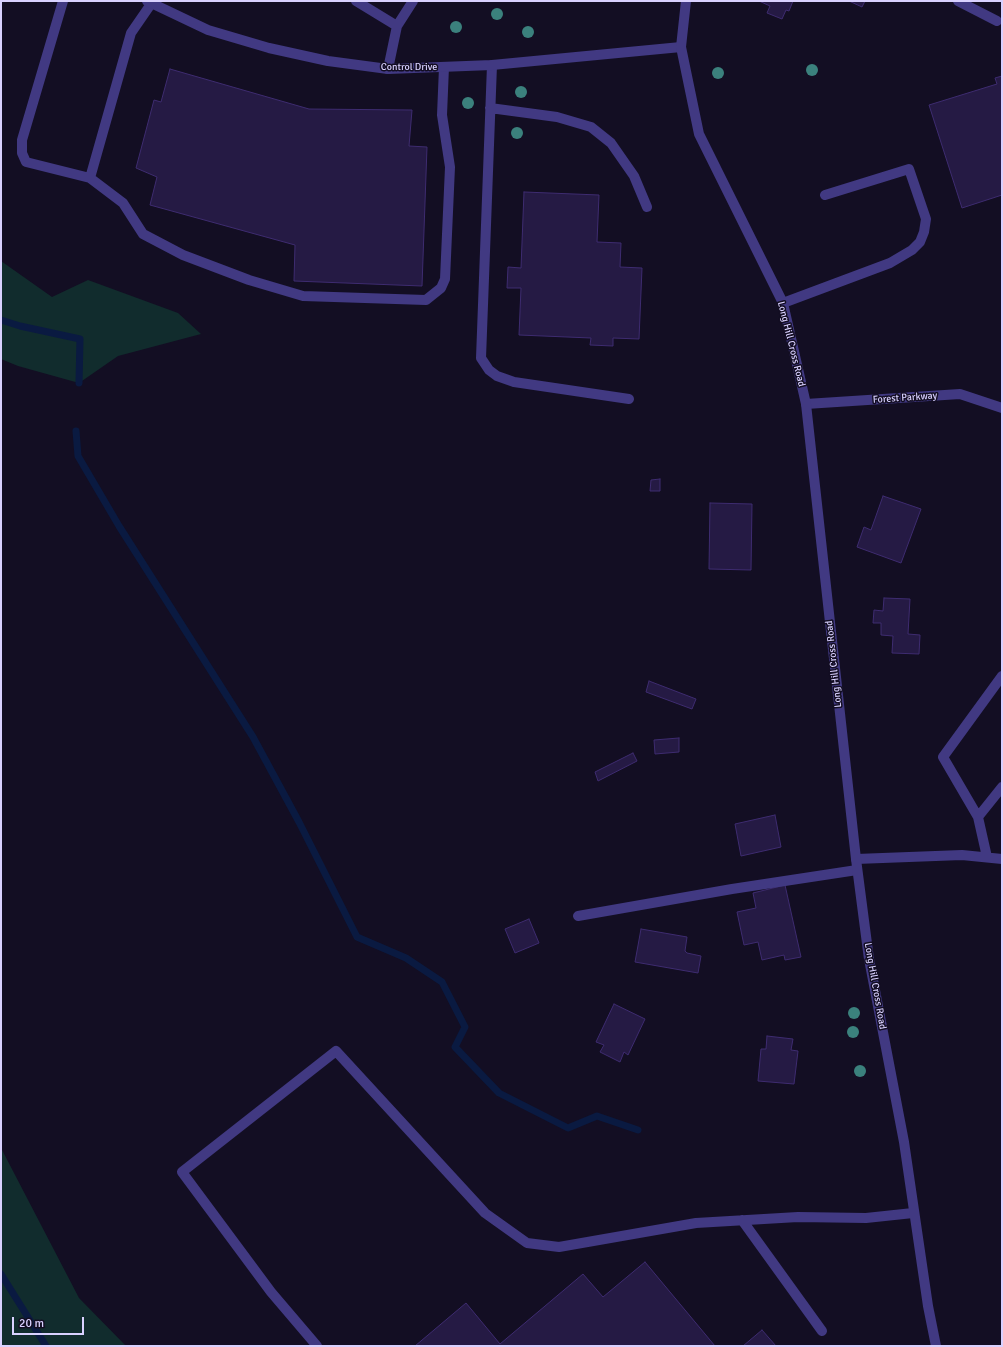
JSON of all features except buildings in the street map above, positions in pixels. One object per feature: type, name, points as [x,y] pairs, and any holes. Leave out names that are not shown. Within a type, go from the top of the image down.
[{"type":"street","points":[[63,1],[22,140],[22,153],[26,162],[90,178],[123,203],[142,234],[183,255],[242,277],[303,296],[426,300],[441,288],[445,279],[450,167],[442,115],[444,67]]},
{"type":"street","points":[[356,1],[397,26]]},
{"type":"street","points":[[388,69],[397,26],[413,1]]},
{"type":"street","name":"Long Hill Cross Road","points":[[686,1],[681,47],[699,134],[783,303],[806,404],[857,870],[869,958],[904,1142],[913,1213],[936,1346]]},
{"type":"street","points":[[958,1],[997,21]]},
{"type":"street","points":[[90,178],[131,33],[149,2]]},
{"type":"street","name":"Control Drive","points":[[149,2],[208,30],[269,48],[328,61],[388,69],[492,65],[681,47]]},
{"type":"street","points":[[492,65],[481,358],[493,373],[514,382],[629,399]]},
{"type":"street","points":[[490,108],[557,117],[591,128],[611,143],[634,176],[648,207]]},
{"type":"street","points":[[783,303],[890,262],[912,250],[920,242],[924,232],[926,219],[909,169],[825,195]]},
{"type":"street","name":"Forest Parkway","points":[[806,404],[960,394],[1002,408]]},
{"type":"street","points":[[987,857],[978,817],[942,757],[1002,676]]},
{"type":"street","points":[[978,817],[1002,787]]},
{"type":"street","points":[[856,859],[962,855],[1002,859]]},
{"type":"street","points":[[578,916],[771,882],[857,870]]},
{"type":"street","points":[[317,1346],[271,1292],[182,1172],[336,1051],[485,1213],[527,1243],[559,1247],[696,1223],[798,1217],[866,1218],[913,1213]]},
{"type":"street","points":[[742,1220],[822,1331]]},
{"type":"green space","points":[[1,261],[52,297],[88,280],[178,313],[201,334],[118,356],[79,383],[18,366],[1,359]]},
{"type":"green space","points":[[1,1148],[79,1298],[126,1346],[1,1346]]},
{"type":"waterway","points":[[1,320],[20,326],[80,339],[79,383]]},
{"type":"waterway","points":[[76,431],[78,456],[119,526],[253,737],[299,822],[357,937],[406,958],[442,982],[465,1027],[455,1047],[499,1093],[568,1128],[597,1116],[638,1130]]},
{"type":"waterway","points":[[1,1274],[46,1346]]}]
